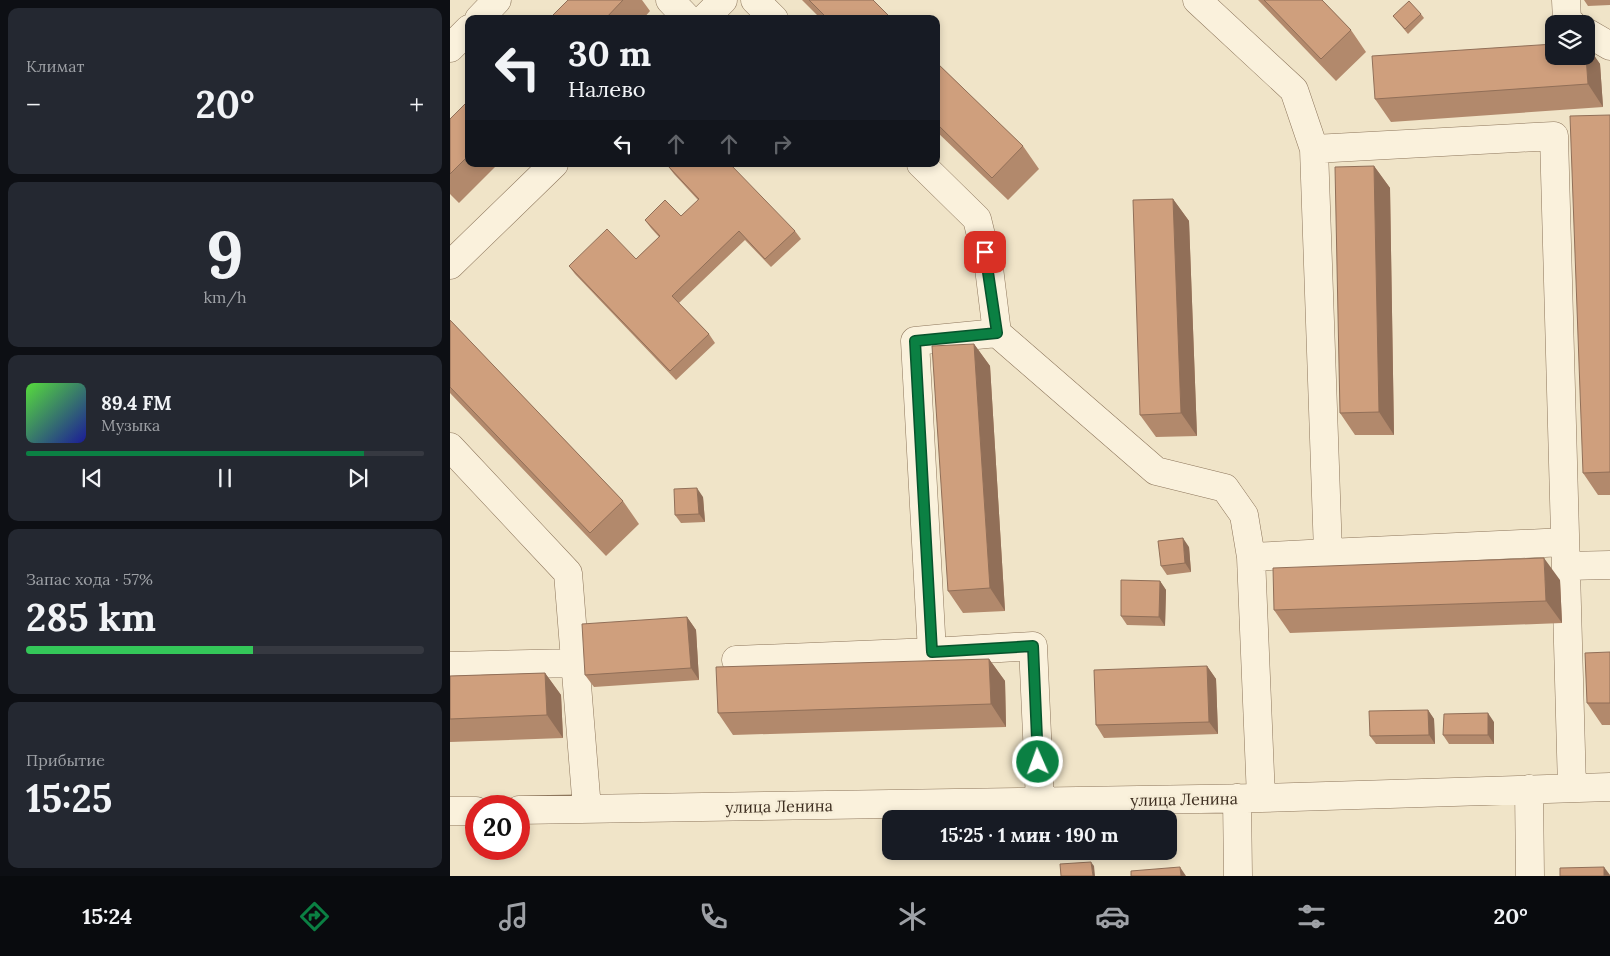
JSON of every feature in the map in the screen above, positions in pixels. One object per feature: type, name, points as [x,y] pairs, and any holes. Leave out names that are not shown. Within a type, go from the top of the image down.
[{"type":"street","points":[[483,15],[497,0]]},
{"type":"street","points":[[670,0],[684,15]]},
{"type":"street","points":[[708,15],[723,0]]},
{"type":"street","points":[[755,0],[770,15]]},
{"type":"street","points":[[1196,0],[1294,90],[1314,149],[1328,553]]},
{"type":"street","points":[[1566,0],[1567,15]]},
{"type":"street","points":[[450,48],[465,33]]},
{"type":"street","points":[[1595,37],[1610,46]]},
{"type":"street","points":[[1314,149],[1554,136],[1572,788]]},
{"type":"street","points":[[451,261],[551,167]]},
{"type":"street","points":[[924,167],[977,220],[989,268],[997,333],[1156,471],[1225,488],[1244,515],[1251,557],[1249,798],[1238,876]]},
{"type":"street","points":[[932,652],[915,341],[997,333]]},
{"type":"street","points":[[450,447],[568,573],[586,809]]},
{"type":"street","points":[[1251,557],[1328,553],[1566,554],[1610,564]]},
{"type":"street","points":[[736,660],[1033,646],[1040,801]]},
{"type":"street","points":[[450,666],[575,663]]},
{"type":"street","name":"улица Ленина","points":[[530,810],[1249,798],[1610,787]]},
{"type":"street","points":[[1529,789],[1530,876]]},
{"type":"street","points":[[450,812],[465,811]]},
{"type":"building","points":[[568,0],[623,0],[609,15],[553,15]]},
{"type":"building","points":[[809,0],[873,0],[888,15],[824,15]]},
{"type":"building","points":[[1264,0],[1322,0],[1351,30],[1321,59]]},
{"type":"building","points":[[1409,1],[1421,14],[1405,29],[1393,16]]},
{"type":"building","points":[[1545,45],[1545,65],[1587,65],[1588,84],[1375,99],[1372,56]]},
{"type":"building","points":[[940,66],[1023,146],[992,178],[940,127]]},
{"type":"building","points":[[465,104],[465,159],[450,174],[450,119]]},
{"type":"building","points":[[1610,115],[1610,472],[1583,473],[1570,116]]},
{"type":"building","points":[[1374,166],[1379,412],[1340,413],[1335,167]]},
{"type":"building","points":[[669,167],[733,167],[795,231],[765,259],[739,231],[672,296],[709,334],[670,371],[569,266],[607,229],[636,259],[660,236],[645,220],[665,200],[681,216],[699,199]]},
{"type":"building","points":[[1173,199],[1181,413],[1140,415],[1133,200]]},
{"type":"building","points":[[450,320],[623,501],[590,533],[450,387]]},
{"type":"building","points":[[974,344],[990,588],[948,591],[932,346]]},
{"type":"building","points":[[697,488],[699,514],[675,515],[674,489]]},
{"type":"building","points":[[1183,538],[1185,563],[1161,566],[1158,541]]},
{"type":"building","points":[[1544,558],[1546,601],[1274,610],[1273,568]]},
{"type":"building","points":[[1121,580],[1160,581],[1159,617],[1121,616]]},
{"type":"building","points":[[687,617],[691,668],[585,675],[582,624]]},
{"type":"building","points":[[1610,652],[1610,703],[1587,703],[1585,653]]},
{"type":"building","points":[[989,659],[991,704],[718,713],[716,667]]},
{"type":"building","points":[[1207,666],[1209,722],[1096,725],[1094,670]]},
{"type":"building","points":[[545,673],[547,715],[450,719],[450,676]]},
{"type":"building","points":[[1428,710],[1429,735],[1370,736],[1369,711]]},
{"type":"building","points":[[1488,713],[1488,735],[1443,735],[1444,714]]},
{"type":"building","points":[[1091,862],[1093,876],[1061,876],[1060,864]]},
{"type":"building","points":[[1180,867],[1181,876],[1131,876],[1131,871]]},
{"type":"building","points":[[1604,867],[1604,876],[1560,876],[1560,868]]},
{"type":"route","points":[[985,252],[989,268],[997,333],[915,341],[932,652],[1033,646],[1038,762]]}]
